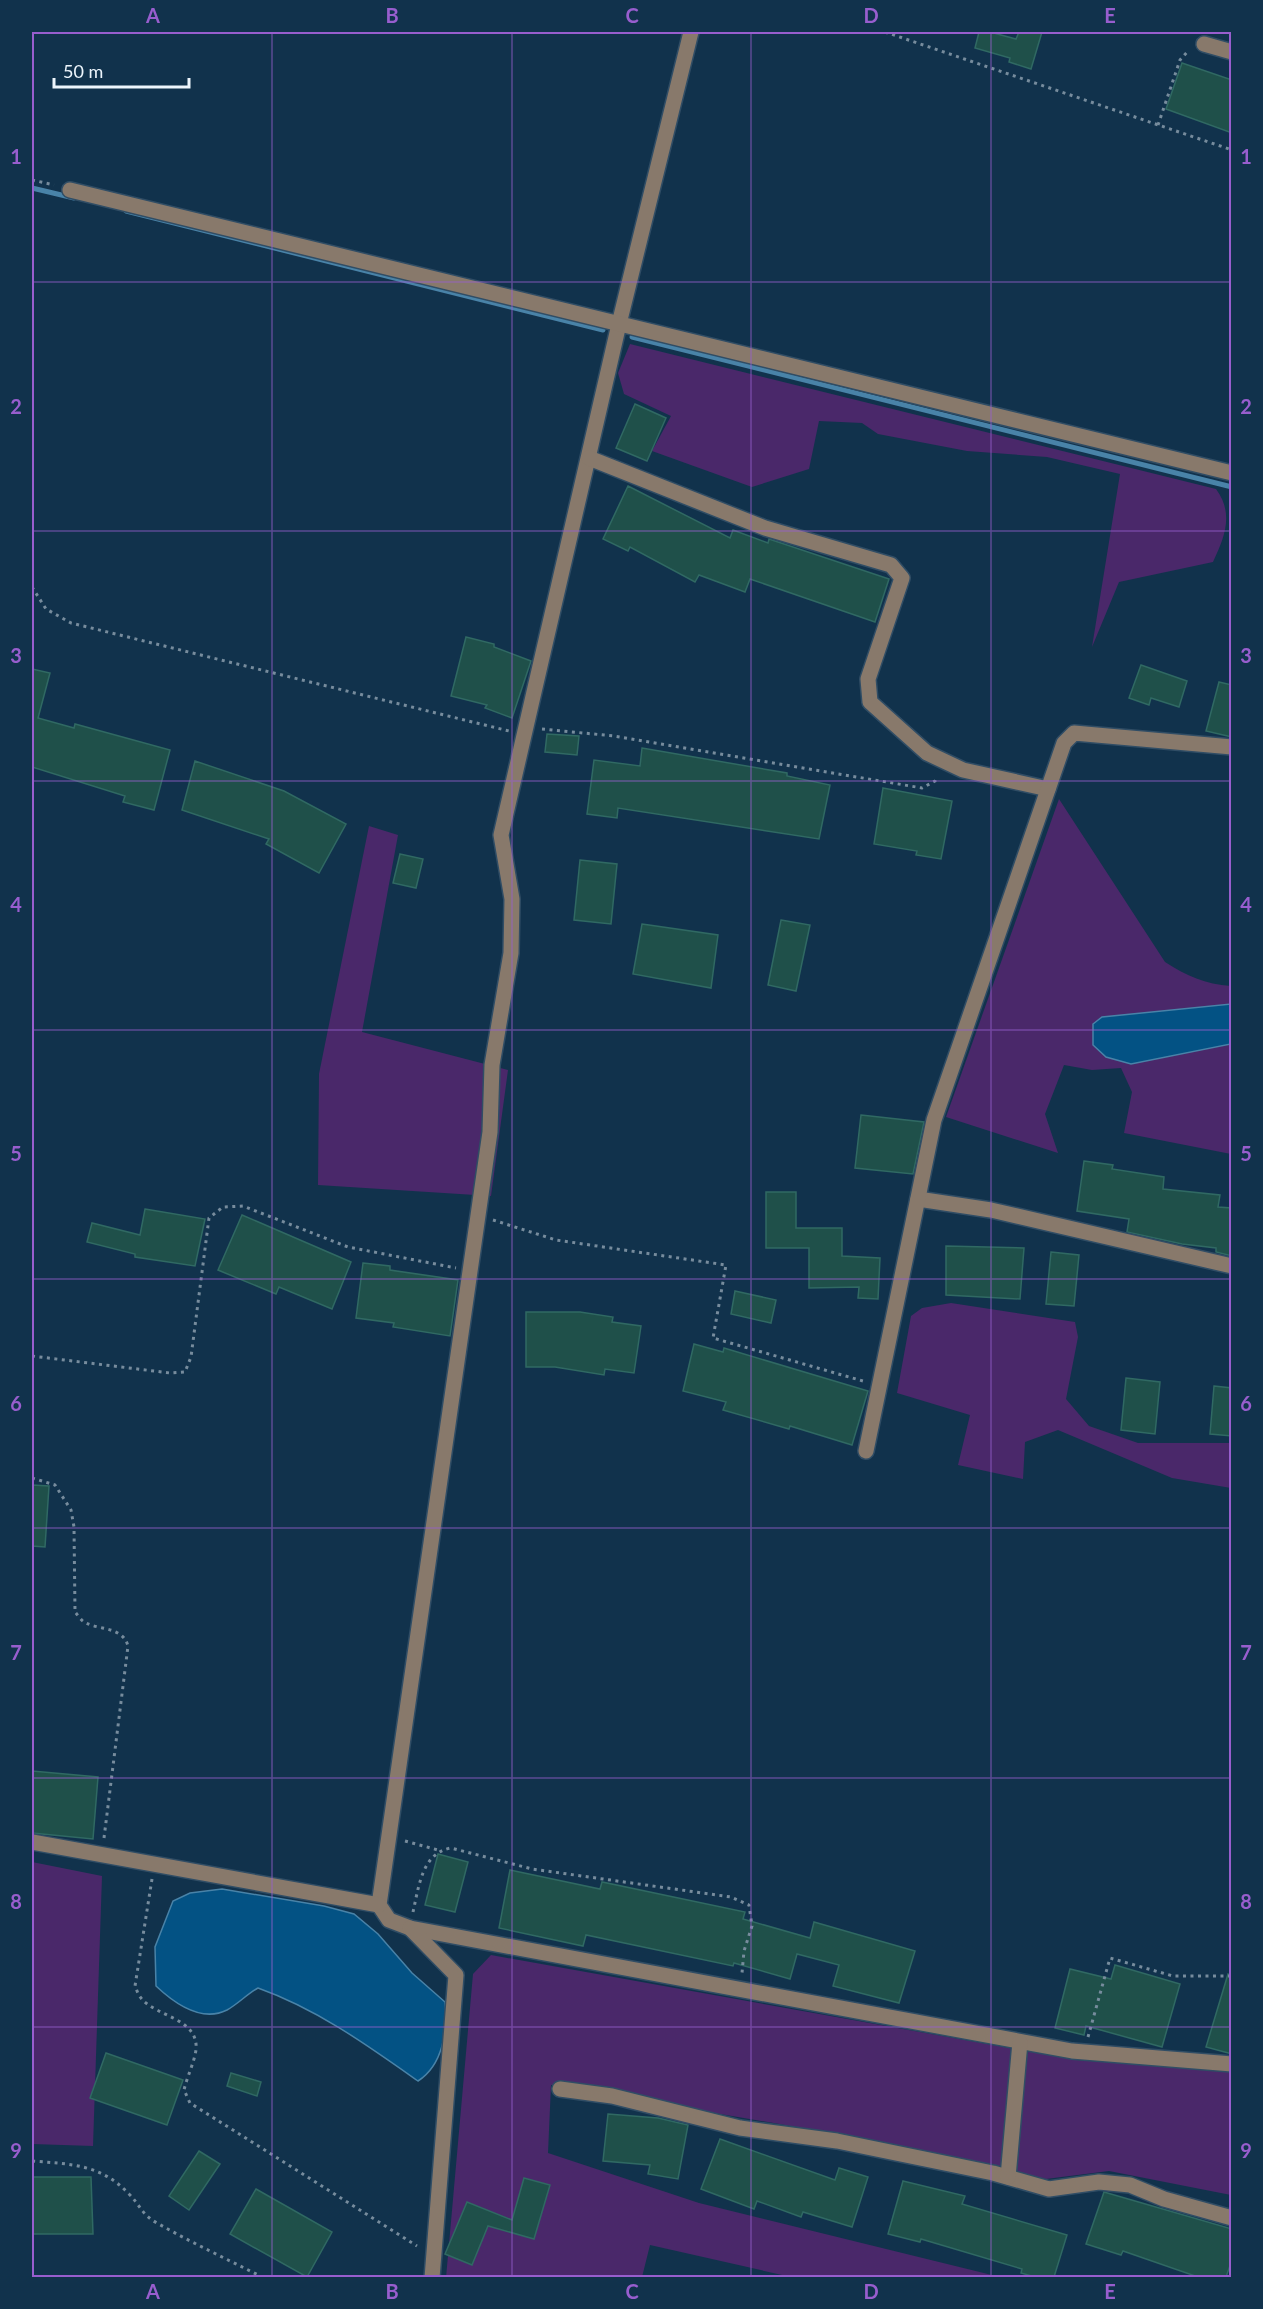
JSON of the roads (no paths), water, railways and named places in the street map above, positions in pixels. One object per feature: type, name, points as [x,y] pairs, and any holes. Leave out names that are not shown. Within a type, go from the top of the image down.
[{"type":"street","points":[[691,32],[619,324],[501,835],[512,899],[511,952],[492,1065],[490,1132],[379,1905],[389,1920],[410,1928],[1020,2042],[1083,2052],[1232,2064]]},
{"type":"street","points":[[1204,44],[1232,52]]},
{"type":"street","points":[[70,189],[1232,473]]},
{"type":"street","points":[[589,458],[765,528],[891,565],[902,578],[868,679],[870,702],[927,753],[945,762],[963,770],[1048,789]]},
{"type":"street","points":[[866,1451],[934,1120],[1064,743],[1074,733],[1232,747]]},
{"type":"street","points":[[918,1199],[991,1210],[1232,1266]]},
{"type":"street","points":[[32,1842],[379,1905]]},
{"type":"street","points":[[410,1928],[456,1975],[432,2277]]},
{"type":"street","points":[[1008,2177],[1020,2042]]},
{"type":"street","points":[[560,2089],[612,2096],[740,2128],[837,2141],[1008,2177],[1049,2189],[1099,2182],[1130,2186],[1164,2199],[1232,2218]]},
{"type":"water","points":[[1231,1004],[1231,1044],[1131,1064],[1106,1057],[1093,1045],[1093,1024],[1102,1017]]},
{"type":"water","points":[[222,1889],[324,1906],[354,1914],[378,1934],[412,1973],[445,2002],[446,2024],[442,2046],[433,2066],[418,2081],[361,2041],[321,2017],[258,1988],[227,2010],[217,2013],[198,2013],[171,1999],[156,1986],[155,1947],[173,1901],[190,1893]]},
{"type":"waterway","points":[[32,188],[74,198]]},
{"type":"waterway","points":[[126,211],[603,330]]},
{"type":"waterway","points":[[632,337],[1232,487]]}]
